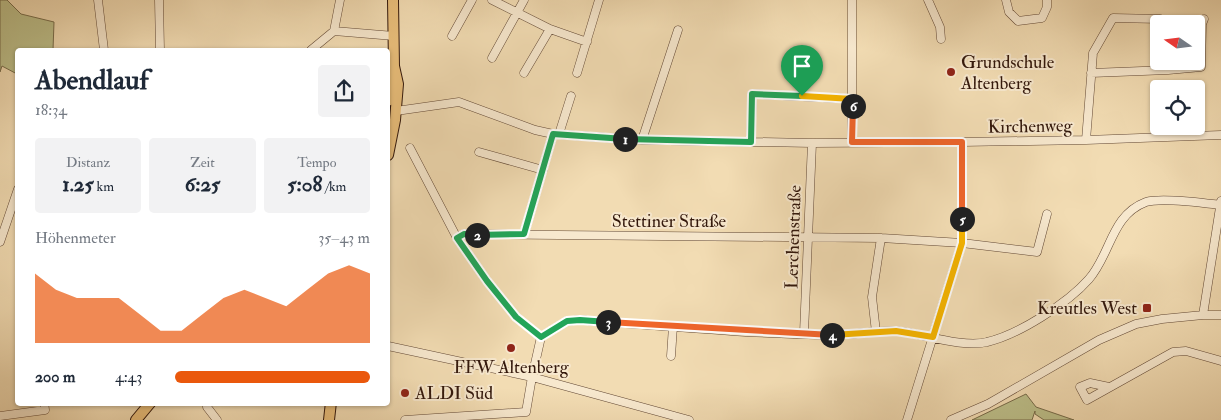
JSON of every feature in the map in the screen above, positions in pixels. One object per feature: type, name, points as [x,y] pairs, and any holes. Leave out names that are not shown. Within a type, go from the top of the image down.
[{"type":"main road","points":[[390,144],[396,111],[398,84],[394,66],[393,0]]},
{"type":"main road","points":[[390,77],[394,66]]},
{"type":"main road","points":[[136,420],[148,406]]},
{"type":"main road","points":[[329,420],[330,406]]},
{"type":"street","points":[[98,0],[104,48]]},
{"type":"street","points":[[159,0],[160,48]]},
{"type":"street","points":[[313,48],[334,31],[340,0]]},
{"type":"street","points":[[452,36],[472,0]]},
{"type":"street","points":[[492,0],[550,29],[587,42]]},
{"type":"street","points":[[492,58],[524,0]]},
{"type":"street","points":[[577,73],[599,0]]},
{"type":"street","points":[[852,0],[852,142]]},
{"type":"street","points":[[928,0],[940,27],[941,39]]},
{"type":"street","points":[[1006,0],[1009,12],[1018,21],[1042,18],[1048,7],[1046,0]]},
{"type":"street","points":[[1086,140],[1093,53],[1113,18],[1150,19]]},
{"type":"street","points":[[524,73],[550,29]]},
{"type":"street","points":[[642,140],[678,30]]},
{"type":"street","points":[[334,31],[394,36]]},
{"type":"street","points":[[1091,73],[1168,70]]},
{"type":"street","points":[[751,142],[752,94],[853,99]]},
{"type":"street","points":[[524,234],[543,170],[571,96]]},
{"type":"street","name":"Kirchenweg","points":[[396,111],[459,102],[534,130],[556,134],[642,140],[812,143],[962,142],[1221,135]]},
{"type":"street","points":[[908,420],[962,243],[962,142]]},
{"type":"street","name":"Lerchenstraße","points":[[804,333],[812,143]]},
{"type":"street","points":[[410,148],[457,238],[487,281],[516,317],[541,337]]},
{"type":"street","points":[[479,152],[543,170]]},
{"type":"street","points":[[0,242],[15,197]]},
{"type":"street","points":[[405,420],[526,412],[541,337],[567,321],[580,320],[835,335],[896,331],[959,342],[986,342],[1008,336],[1073,295],[1089,279],[1102,260],[1121,220],[1129,212],[1147,202],[1221,204],[1203,315]]},
{"type":"street","name":"Stettiner Straße","points":[[457,238],[464,234],[524,234],[881,238],[962,243],[1037,252],[1047,214]]},
{"type":"street","points":[[876,332],[872,296],[881,238]]},
{"type":"street","points":[[951,420],[988,404],[1099,340],[1136,324],[1162,319],[1221,315]]},
{"type":"street","points":[[671,356],[673,326]]},
{"type":"street","points":[[390,346],[532,377],[689,420]]},
{"type":"street","points":[[1109,387],[1173,352],[1186,351],[1221,361]]},
{"type":"street","points":[[0,416],[44,410],[44,406]]},
{"type":"street","points":[[207,406],[216,420]]},
{"type":"street","points":[[651,420],[653,411]]},
{"type":"green space","points":[[0,0],[7,0],[21,14],[54,22],[53,48],[15,48],[15,73],[2,66],[0,72]]},
{"type":"green space","points":[[1026,394],[1036,407],[1074,420],[1044,420],[1035,414],[1035,411],[1032,420],[972,420]]},
{"type":"place","name":"Grundschule Altenberg","points":[[951,72]]},
{"type":"place","name":"Kreutles West","points":[[1147,308]]},
{"type":"place","name":"FFW Altenberg","points":[[511,348]]},
{"type":"place","name":"ALDI Süd","points":[[405,393]]},
{"type":"route","points":[[752,94],[802,96],[853,99],[852,142],[962,142],[962,243],[933,337],[896,331],[835,335],[580,320],[567,321],[541,337],[516,317],[487,281],[457,238],[464,234],[524,234],[553,134],[642,140],[751,142],[752,94]]}]
